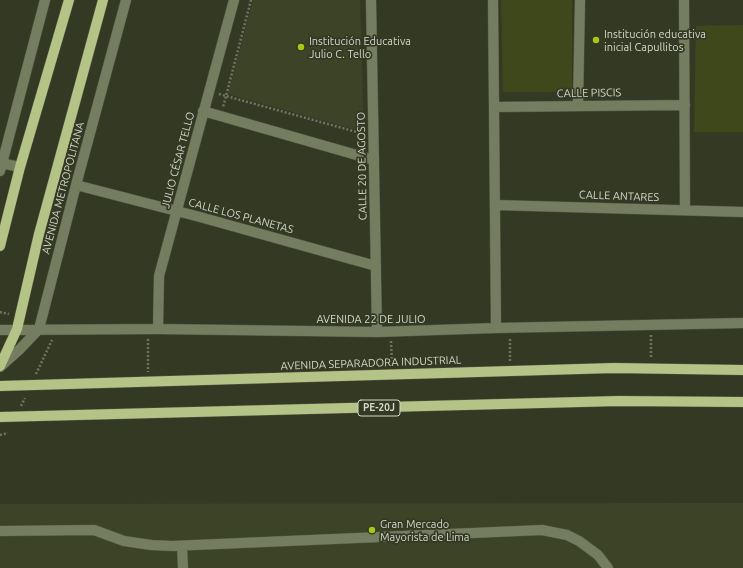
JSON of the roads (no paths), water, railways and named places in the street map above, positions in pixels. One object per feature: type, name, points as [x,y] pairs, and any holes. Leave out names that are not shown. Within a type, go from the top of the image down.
[{"type":"main road","points":[[0,246],[20,167],[69,0]]},
{"type":"main road","name":"AVENIDA METROPOLITANA","points":[[0,366],[17,329],[39,234],[103,0]]},
{"type":"main road","name":"AVENIDA SEPARADORA INDUSTRIAL","points":[[0,386],[614,368],[743,370]]},
{"type":"main road","name":"PE-20J","points":[[0,417],[619,401],[743,402]]},
{"type":"street","points":[[20,167],[1,166],[45,0]]},
{"type":"street","name":"AVENIDA METROPOLITANA","points":[[0,366],[19,350],[39,329],[76,184],[126,0]]},
{"type":"street","name":"JULIO CÉSAR TELLO","points":[[153,329],[158,276],[234,0]]},
{"type":"street","name":"CALLE 20 DE AGOSTO","points":[[371,0],[377,332]]},
{"type":"street","points":[[493,0],[496,328]]},
{"type":"street","points":[[578,105],[580,0]]},
{"type":"street","points":[[684,0],[685,210]]},
{"type":"street","name":"CALLE PISCIS","points":[[494,107],[685,105]]},
{"type":"street","points":[[203,111],[374,160]]},
{"type":"street","name":"CALLE LOS PLANETAS","points":[[76,184],[376,266]]},
{"type":"street","name":"CALLE ANTARES","points":[[495,205],[743,212]]},
{"type":"street","name":"AVENIDA 22 DE JULIO","points":[[0,330],[153,329],[390,332],[496,328],[743,323]]},
{"type":"street","points":[[0,531],[94,530],[124,541],[151,545],[182,546],[542,530],[567,535],[579,541],[598,555],[608,568]]},
{"type":"street","points":[[182,546],[183,568]]},
{"type":"place","name":"Institución educativa inicial Capullitos","points":[[596,40]]},
{"type":"place","name":"Institución Educativa Julio C. Tello","points":[[301,47]]},
{"type":"place","name":"Gran Mercado Mayorista de Lima","points":[[372,530]]}]
